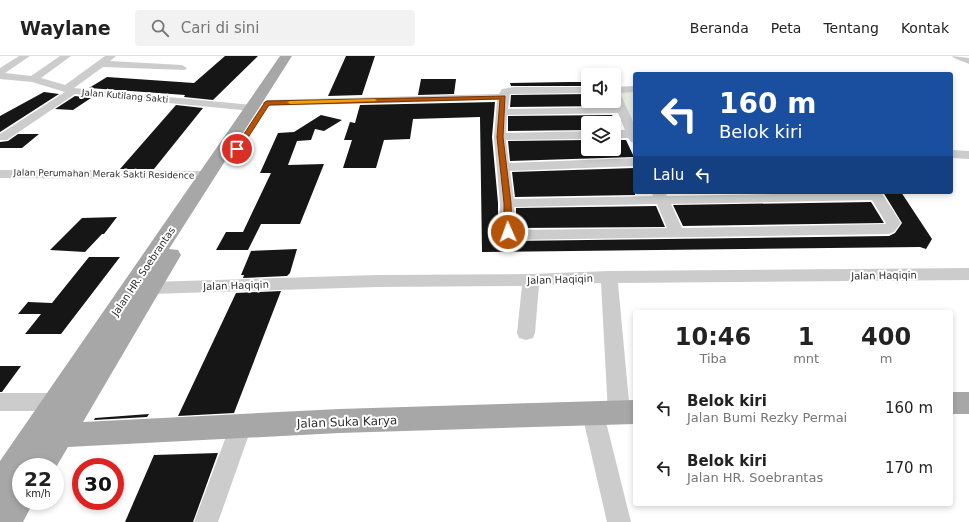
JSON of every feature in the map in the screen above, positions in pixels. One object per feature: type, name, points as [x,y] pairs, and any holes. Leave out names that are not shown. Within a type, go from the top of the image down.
[{"type":"main road","name":"Jalan HR. Soebrantas","points":[[0,487],[207,175],[259,105],[288,62]]},
{"type":"main road","name":"Jalan HR. Soebrantas","points":[[46,458],[151,288],[259,105]]},
{"type":"main road","points":[[953,403],[969,403]]},
{"type":"main road","name":"Jalan Suka Karya","points":[[60,435],[127,434],[241,426],[616,413]]},
{"type":"main road","points":[[5,522],[12,510]]},
{"type":"street","points":[[0,72],[25,56]]},
{"type":"street","points":[[33,79],[66,56]]},
{"type":"street","points":[[4,137],[70,90],[112,56]]},
{"type":"street","points":[[957,56],[969,61]]},
{"type":"street","points":[[103,64],[182,68]]},
{"type":"street","name":"Jalan Kutilang Sakti","points":[[0,76],[33,79],[70,90],[259,105],[503,97]]},
{"type":"street","points":[[621,90],[633,89]]},
{"type":"street","points":[[538,90],[544,112]]},
{"type":"street","points":[[508,203],[660,196],[875,194],[894,223],[888,229],[511,235],[508,232],[508,203],[500,137],[503,97],[506,91],[581,90]]},
{"type":"street","points":[[621,106],[633,134]]},
{"type":"street","points":[[503,112],[623,110]]},
{"type":"street","points":[[500,137],[581,135]]},
{"type":"street","points":[[621,135],[633,136]]},
{"type":"street","points":[[953,154],[969,155]]},
{"type":"street","points":[[504,167],[633,162]]},
{"type":"street","name":"Jalan Perumahan Merak Sakti Residence","points":[[0,174],[91,173],[116,176],[207,175]]},
{"type":"street","points":[[660,196],[677,233]]},
{"type":"street","name":"Jalan Haqiqin","points":[[151,288],[377,281],[531,280],[610,277],[969,274]]},
{"type":"street","points":[[610,277],[619,522]]},
{"type":"street","points":[[526,333],[531,280]]},
{"type":"street","points":[[0,402],[56,402]]},
{"type":"street","points":[[206,522],[241,426]]},
{"type":"shaded area","points":[[633,89],[633,134],[621,107],[621,90]]},
{"type":"building","points":[[225,56],[258,56],[213,100],[184,97],[185,95],[89,88],[107,77],[194,83]]},
{"type":"building","points":[[346,56],[375,56],[362,95],[328,96]]},
{"type":"building","points":[[421,79],[456,79],[454,94],[418,95]]},
{"type":"building","points":[[581,82],[581,86],[511,86],[510,83]]},
{"type":"building","points":[[44,92],[59,94],[0,132],[0,116]]},
{"type":"building","points":[[581,94],[581,106],[510,107],[511,95]]},
{"type":"building","points":[[75,96],[91,98],[73,110],[55,109]]},
{"type":"building","points":[[495,102],[492,137],[498,203],[498,232],[505,239],[510,241],[889,236],[895,233],[902,223],[884,194],[902,194],[932,239],[926,249],[920,247],[482,252],[480,117],[413,119],[410,139],[384,140],[376,168],[343,168],[352,140],[344,140],[350,122],[355,123],[360,105]]},
{"type":"building","points":[[176,105],[203,108],[154,169],[120,169]]},
{"type":"building","points":[[321,115],[342,120],[324,131],[315,129],[311,140],[297,141],[288,165],[324,164],[300,224],[261,224],[248,250],[216,250],[226,232],[243,232],[271,173],[260,173],[278,133],[294,132]]},
{"type":"building","points":[[612,115],[612,116],[581,116],[581,130],[508,131],[508,116]]},
{"type":"building","points":[[18,134],[39,134],[22,148],[0,148],[0,142],[8,141]]},
{"type":"building","points":[[581,140],[581,156],[621,156],[621,140],[626,140],[633,155],[633,157],[510,161],[508,141]]},
{"type":"building","points":[[633,168],[633,194],[635,195],[515,197],[512,172]]},
{"type":"building","points":[[871,202],[884,223],[683,226],[673,205]]},
{"type":"building","points":[[656,206],[665,227],[516,228],[516,208]]},
{"type":"building","points":[[117,217],[104,234],[102,234],[85,252],[50,250],[82,218]]},
{"type":"building","points":[[297,249],[290,273],[287,276],[243,278],[244,275],[241,275],[251,251]]},
{"type":"building","points":[[89,257],[120,257],[61,334],[25,334],[41,314],[18,314],[28,302],[52,303]]},
{"type":"building","points":[[281,291],[234,413],[178,416],[236,293]]},
{"type":"building","points":[[0,366],[21,366],[2,392],[0,392]]},
{"type":"building","points":[[149,414],[147,417],[94,420],[95,418]]},
{"type":"building","points":[[218,453],[193,522],[125,522],[154,455]]},
{"type":"slow traffic","points":[[290,102],[375,100]]},
{"type":"route","points":[[237,149],[267,103],[503,97],[504,101],[500,137],[508,203],[508,232]]}]
